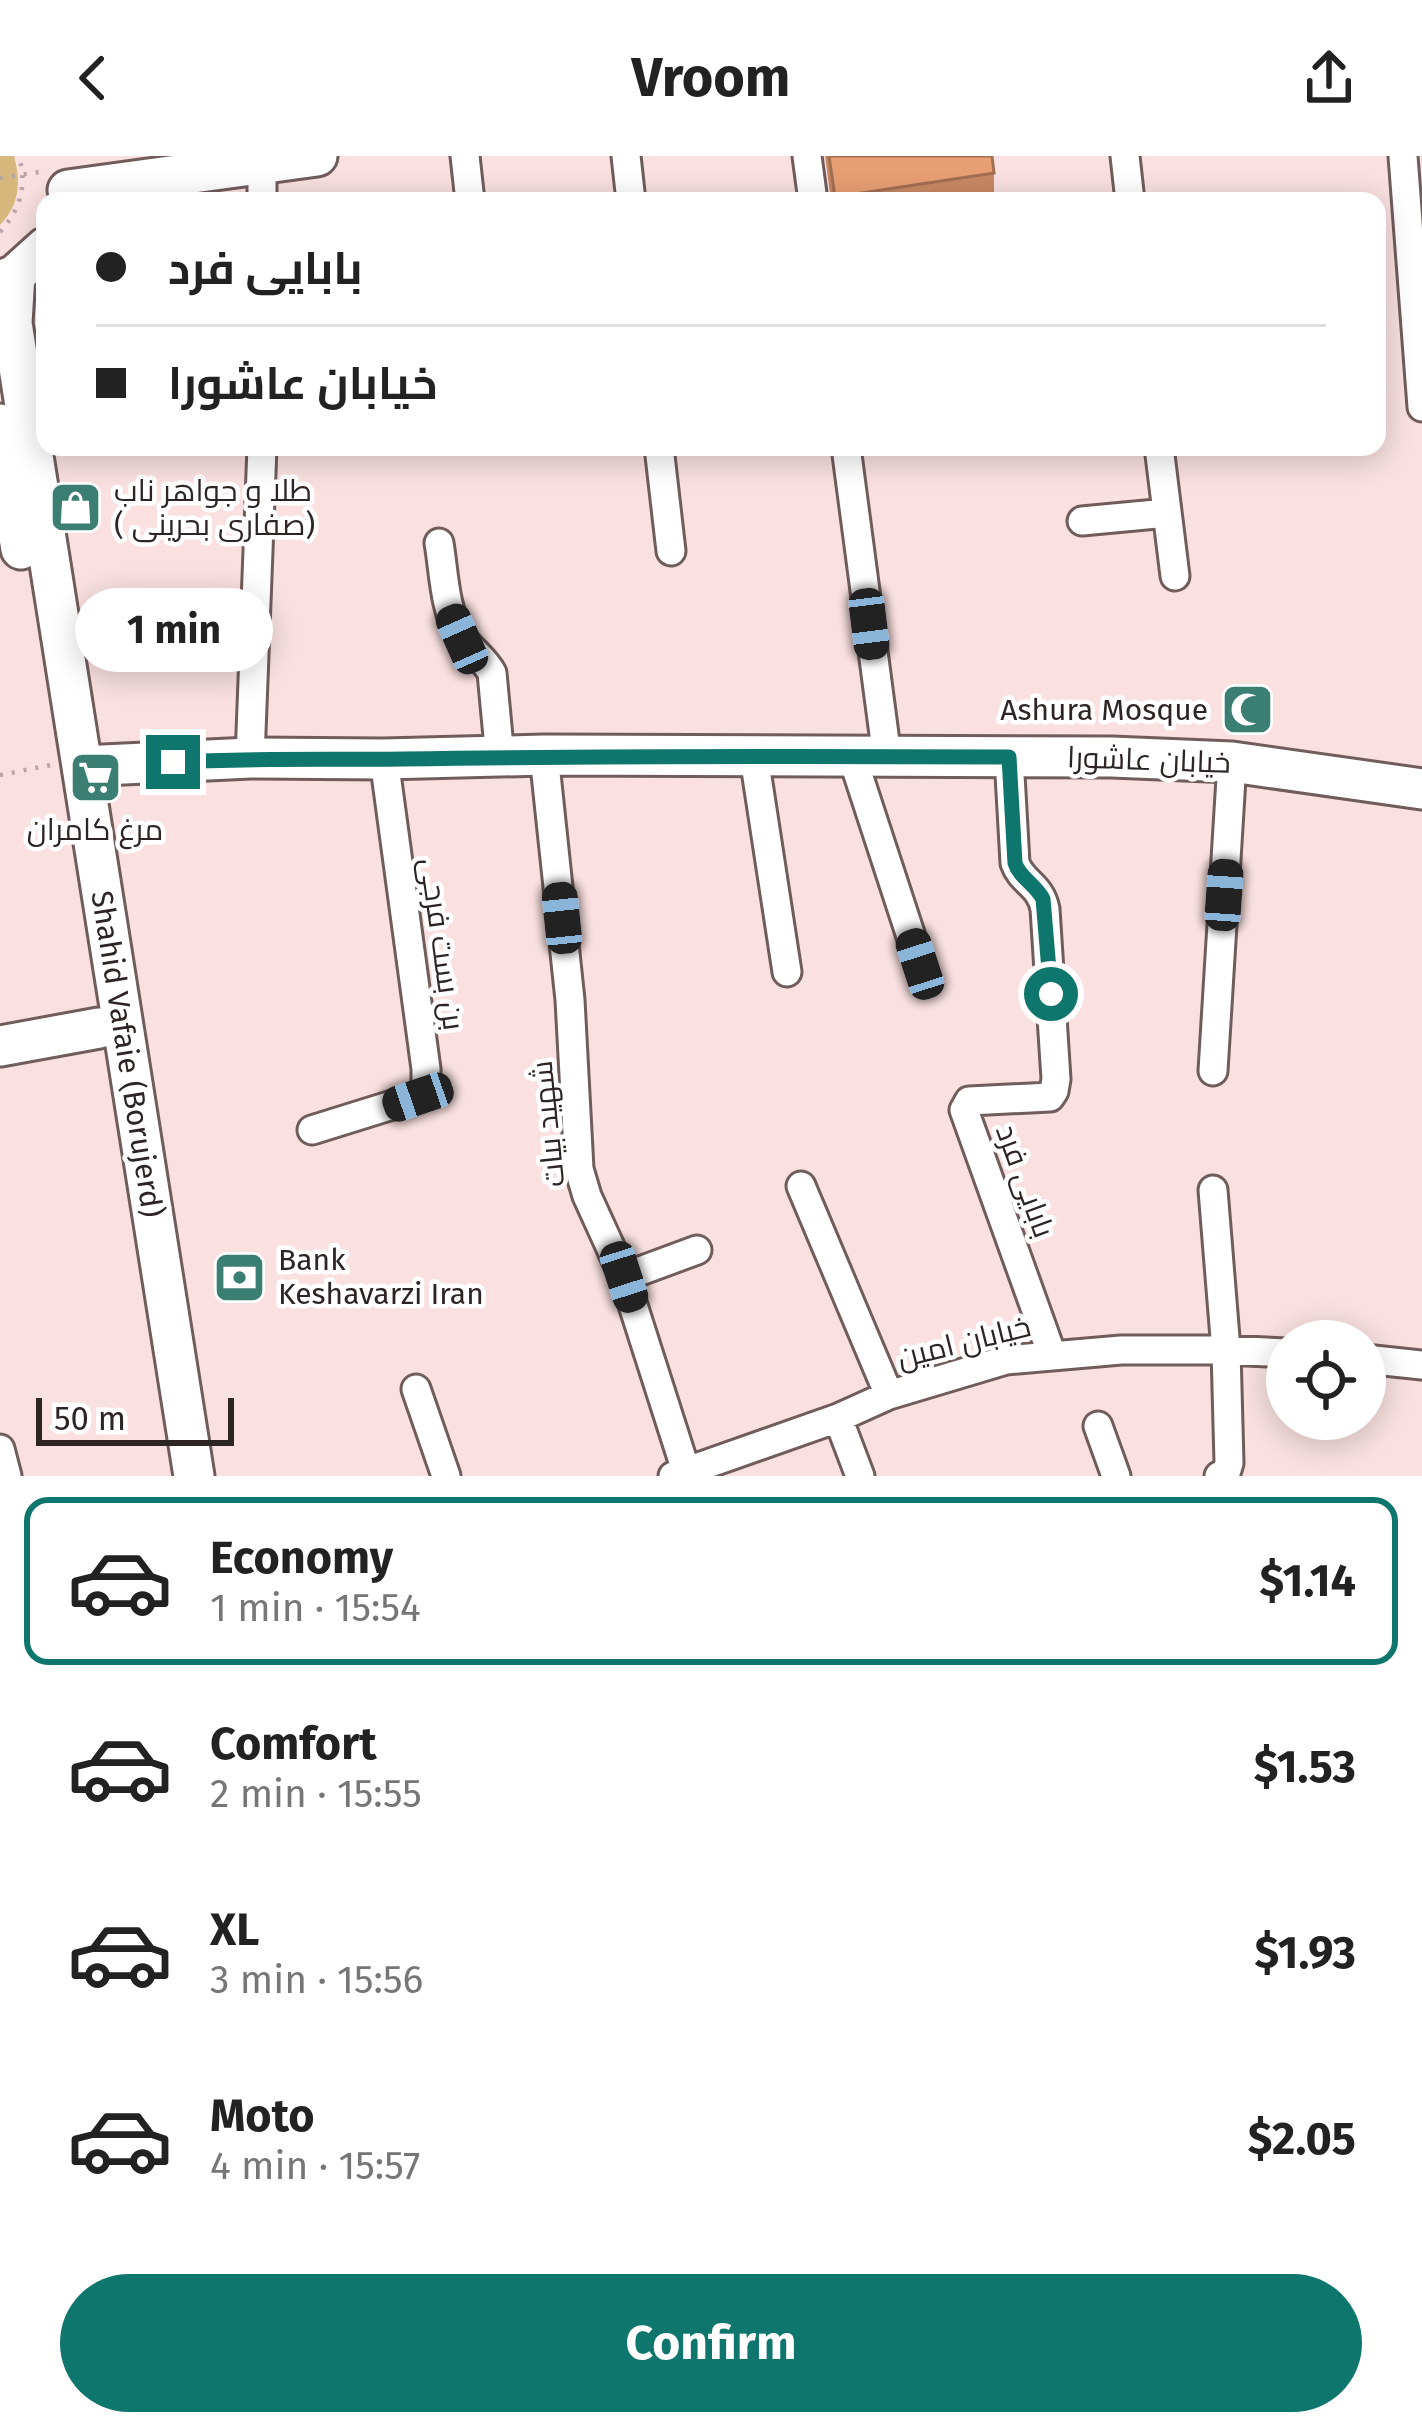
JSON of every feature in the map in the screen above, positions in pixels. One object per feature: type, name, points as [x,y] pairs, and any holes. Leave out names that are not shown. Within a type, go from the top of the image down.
[{"type":"main road","points":[[67,179],[262,182],[317,156]]},
{"type":"main road","points":[[8,278],[36,255]]},
{"type":"main road","name":"Shahid Vafaie (Borujerd)","points":[[8,278],[99,1028],[168,1476]]},
{"type":"main road","name":"Shahid Vafaie (Borujerd)","points":[[0,424],[70,765],[194,1476]]},
{"type":"main road","name":"خیابان عاشورا","points":[[70,765],[544,755],[1112,757],[1232,762],[1422,789]]},
{"type":"main road","points":[[0,1046],[99,1028]]},
{"type":"street","points":[[465,156],[469,192]]},
{"type":"street","points":[[626,156],[630,192]]},
{"type":"street","points":[[807,156],[812,192]]},
{"type":"street","points":[[1125,156],[1129,192]]},
{"type":"street","points":[[1403,156],[1422,407]]},
{"type":"street","points":[[250,758],[262,456]]},
{"type":"street","points":[[660,456],[671,550]]},
{"type":"street","points":[[847,456],[869,756],[920,964]]},
{"type":"street","points":[[1160,456],[1175,576]]},
{"type":"street","points":[[1082,520],[1167,513]]},
{"type":"street","points":[[439,543],[452,615],[462,639],[492,673],[500,758]]},
{"type":"street","name":"شهید بیات","points":[[544,755],[570,1000],[579,1169],[624,1277],[680,1473]]},
{"type":"street","points":[[754,757],[788,972]]},
{"type":"street","name":"بابایی فرد","points":[[1009,757],[1016,869],[1043,899],[1056,1079],[1050,1097],[969,1101],[964,1110],[1052,1354]]},
{"type":"street","name":"بن بست فرجی","points":[[311,1130],[418,1097],[426,1087],[384,759]]},
{"type":"street","points":[[1213,1071],[1232,762]]},
{"type":"street","points":[[801,1186],[889,1396]]},
{"type":"street","points":[[1213,1190],[1226,1350],[1229,1463],[1219,1476]]},
{"type":"street","points":[[624,1277],[698,1250]]},
{"type":"street","name":"خیابان امین","points":[[680,1473],[889,1396],[1006,1360],[1121,1350],[1266,1352]]},
{"type":"street","points":[[1386,1361],[1422,1365]]},
{"type":"street","points":[[416,1389],[446,1476]]},
{"type":"street","points":[[838,1418],[860,1476]]},
{"type":"street","points":[[1098,1426],[1116,1476]]},
{"type":"street","points":[[0,1450],[7,1476]]},
{"type":"path","points":[[0,232],[14,216],[22,196],[20,156]]},
{"type":"path","points":[[0,178],[24,174],[67,179]]},
{"type":"path","points":[[0,775],[70,765]]},
{"type":"shaded area","points":[[0,156],[14,156],[18,184],[12,209],[0,225]]},
{"type":"building","points":[[829,156],[992,156],[994,173],[868,192],[834,192]]},
{"type":"place","name":"طلا و جواهر ناب ( صفاری بحرینی)","points":[[75,508]]},
{"type":"place","name":"Ashura Mosque","points":[[1247,710]]},
{"type":"place","name":"مرغ کامران","points":[[95,778]]},
{"type":"place","name":"Bank Keshavarzi Iran","points":[[239,1277]]},
{"type":"route","points":[[173,762],[544,755],[1009,757],[1016,869],[1043,899],[1051,994]]}]
